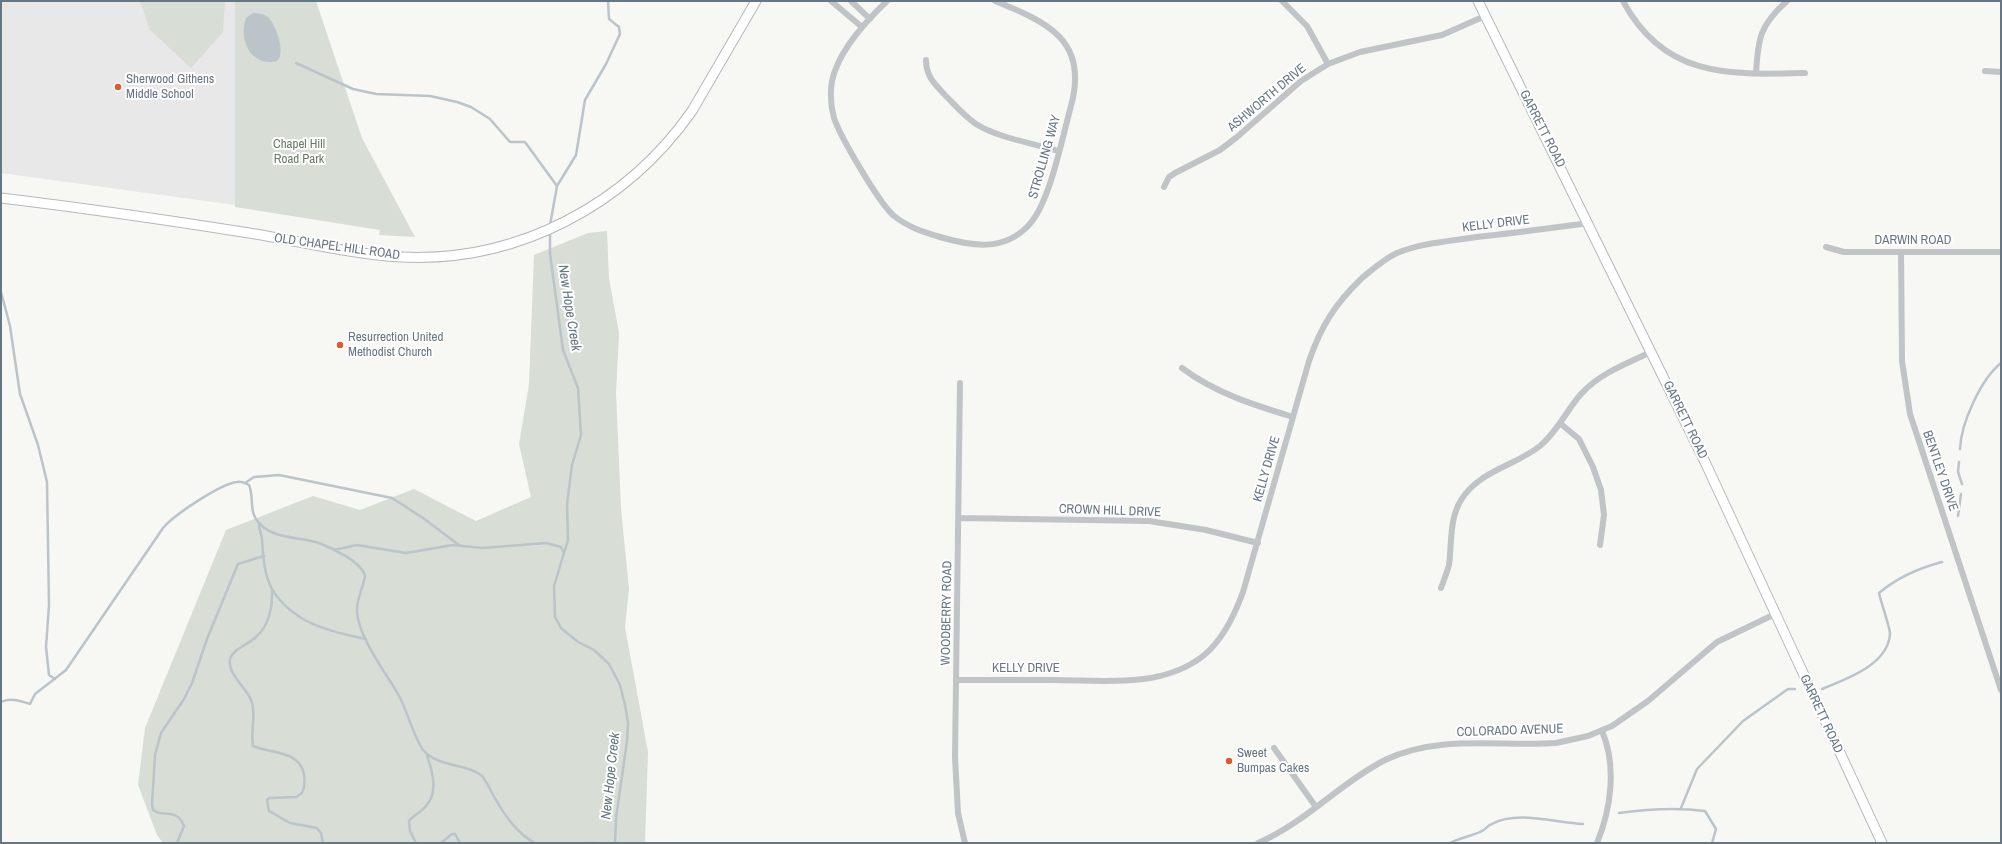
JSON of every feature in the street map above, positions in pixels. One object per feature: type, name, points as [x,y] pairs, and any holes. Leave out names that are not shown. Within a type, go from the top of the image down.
[{"type":"street","name":"OLD CHAPEL HILL ROAD","points":[[1,198],[168,221],[382,255],[413,257],[453,255],[481,251],[517,242],[552,229],[605,199],[630,180],[660,151],[681,126],[702,95],[756,1]]},
{"type":"street","points":[[832,1],[862,27]]},
{"type":"street","points":[[851,1],[870,19]]},
{"type":"street","name":"STROLLING WAY","points":[[887,1],[862,27],[835,71],[831,92],[834,117],[844,139],[883,204],[890,212],[905,224],[928,233],[974,245],[988,246],[1010,240],[1029,226],[1042,208],[1074,95],[1075,76],[1072,58],[1064,42],[1045,23],[995,1]]},
{"type":"street","points":[[1282,1],[1307,26],[1328,64]]},
{"type":"street","name":"GARRETT ROAD","points":[[1478,1],[1589,224],[1708,469],[1882,843]]},
{"type":"street","points":[[1623,1],[1634,21],[1649,37],[1685,62],[1721,72],[1805,73]]},
{"type":"street","points":[[1756,73],[1760,36],[1775,12],[1787,1]]},
{"type":"street","name":"ASHWORTH DRIVE","points":[[1164,187],[1170,177],[1175,173],[1220,150],[1301,81],[1328,64],[1360,52],[1442,34],[1485,16]]},
{"type":"street","points":[[926,60],[926,70],[930,79],[960,110],[977,124],[991,131],[1058,151]]},
{"type":"street","points":[[1985,71],[2001,72]]},
{"type":"street","name":"KELLY DRIVE","points":[[957,680],[1121,681],[1157,677],[1191,664],[1204,656],[1215,643],[1236,611],[1250,571],[1308,361],[1329,315],[1341,299],[1385,260],[1408,250],[1446,241],[1589,224]]},
{"type":"street","name":"DARWIN ROAD","points":[[1826,247],[1844,252],[2001,252]]},
{"type":"street","name":"BENTLEY DRIVE","points":[[1901,252],[1902,361],[1910,414],[2001,690]]},
{"type":"street","points":[[1441,588],[1449,565],[1455,514],[1462,498],[1475,483],[1491,471],[1533,451],[1561,424],[1583,392],[1612,371],[1651,352]]},
{"type":"street","points":[[1182,368],[1201,380],[1240,400],[1293,417]]},
{"type":"street","name":"WOODBERRY ROAD","points":[[960,383],[955,757],[957,806],[960,829],[965,843]]},
{"type":"street","points":[[1561,424],[1579,439],[1593,467],[1601,490],[1604,515],[1600,545]]},
{"type":"street","name":"CROWN HILL DRIVE","points":[[959,518],[1149,521],[1206,530],[1258,543]]},
{"type":"street","name":"COLORADO AVENUE","points":[[1258,843],[1287,828],[1376,765],[1420,748],[1458,744],[1556,743],[1574,740],[1602,731],[1638,709],[1717,642],[1775,614]]},
{"type":"street","points":[[1597,843],[1605,821],[1610,786],[1609,752],[1602,731]]},
{"type":"street","points":[[1274,748],[1316,807]]},
{"type":"shaded area","name":"Sherwood Githens Middle School","points":[[1,1],[235,1],[235,205],[1,173]]},
{"type":"shaded area","points":[[253,13],[268,17],[277,32],[281,52],[277,61],[268,62],[260,60],[254,56],[245,43],[244,26],[246,18]]},
{"type":"green space","points":[[140,1],[225,1],[223,32],[191,68],[150,30]]},
{"type":"green space","name":"Chapel Hill Road Park","points":[[235,1],[316,1],[362,138],[415,237],[379,235],[380,230],[235,207]]},
{"type":"green space","points":[[607,231],[609,278],[619,333],[616,393],[621,509],[629,589],[625,627],[648,752],[645,843],[163,843],[157,835],[138,785],[145,728],[226,530],[313,496],[360,510],[414,489],[476,521],[531,497],[519,444],[529,384],[534,255],[588,233]]},
{"type":"waterway","name":"New Hope Creek","points":[[550,225],[557,186],[576,155],[585,100],[606,64],[620,34],[619,27],[609,19],[608,1]]},
{"type":"waterway","points":[[296,63],[353,89],[376,94],[430,96],[457,102],[471,107],[490,119],[510,142],[525,142],[557,186]]},
{"type":"waterway","name":"New Hope Creek","points":[[550,230],[550,254],[563,350],[578,388],[581,435],[572,465],[567,504],[568,540],[554,586],[555,617],[561,628],[578,642],[594,650],[609,664],[620,685],[628,723],[627,741],[616,818],[615,843]]},
{"type":"waterway","points":[[1,292],[10,326],[20,394],[38,445],[47,482],[49,605],[46,647],[49,675],[55,679]]},
{"type":"waterway","points":[[1960,449],[1964,427],[1973,402],[1986,380],[2001,363]]},
{"type":"waterway","points":[[1959,462],[1958,472],[1962,484]]},
{"type":"waterway","points":[[245,483],[254,477],[279,475],[392,498],[423,518],[459,545]]},
{"type":"waterway","points":[[1,702],[12,700],[30,704],[35,694],[66,670],[163,528],[177,516],[209,494],[229,484],[243,482],[249,485],[251,490],[254,515],[261,525],[267,530],[273,533],[325,545],[346,556],[363,571],[365,576],[357,607],[362,633],[367,644],[398,694],[423,750],[437,760],[469,769],[482,776],[499,806],[508,818],[523,835],[535,843]]},
{"type":"waterway","points":[[1958,516],[1961,494]]},
{"type":"waterway","points":[[259,524],[267,577],[272,589],[280,601],[301,618],[313,624],[339,633],[366,639]]},
{"type":"waterway","points":[[334,550],[357,545],[406,553],[453,545],[482,548],[546,543],[561,547],[564,553]]},
{"type":"waterway","points":[[177,843],[184,826],[181,820],[175,815],[153,810],[152,804],[155,755],[161,733],[184,699],[192,683],[207,639],[238,564],[264,556]]},
{"type":"waterway","points":[[1822,689],[1854,675],[1874,662],[1882,654],[1887,645],[1890,634],[1879,593],[1886,587],[1909,574],[1942,562]]},
{"type":"waterway","points":[[272,589],[271,609],[264,627],[253,640],[234,652],[230,659],[231,670],[249,695],[253,705],[253,746],[290,757],[301,766],[304,774],[304,788],[302,793],[296,797],[269,798],[267,800],[269,811],[290,823],[317,828],[321,833],[323,843]]},
{"type":"waterway","points":[[1681,808],[1697,769],[1743,721],[1788,689],[1795,689]]},
{"type":"waterway","points":[[416,843],[410,831],[409,821],[426,806],[430,800],[433,788],[432,774],[427,755]]},
{"type":"waterway","points":[[1619,813],[1662,809],[1705,811],[1716,829],[1712,843]]},
{"type":"waterway","points":[[1450,843],[1478,833],[1502,820],[1513,818],[1537,818],[1583,824]]},
{"type":"waterway","points":[[441,843],[452,834],[455,834],[460,843]]},
{"type":"waterway","points":[[584,843],[595,843]]},
{"type":"place","name":"Sherwood Githens Middle School","points":[[118,87]]},
{"type":"place","name":"Resurrection United Methodist Church","points":[[340,345]]},
{"type":"place","name":"Sweet Bumpas Cakes","points":[[1229,761]]}]
